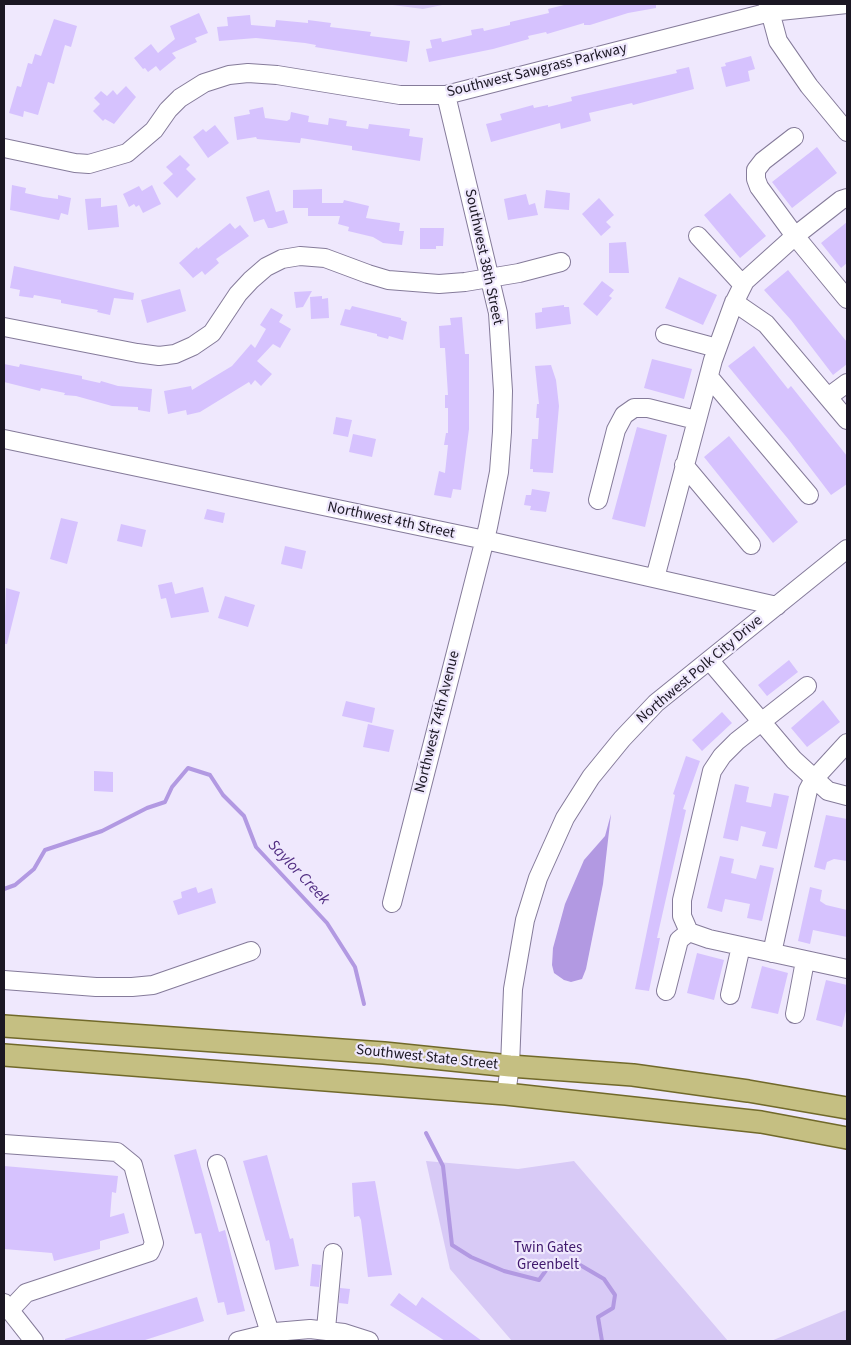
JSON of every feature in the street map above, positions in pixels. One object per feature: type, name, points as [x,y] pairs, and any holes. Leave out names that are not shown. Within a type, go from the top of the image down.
[{"type":"main road","name":"Southwest State Street","points":[[4,1026],[384,1053],[510,1066],[633,1075],[748,1091],[847,1108]]},
{"type":"main road","name":"Southwest State Street","points":[[4,1055],[506,1094],[761,1122],[847,1138]]},
{"type":"street","name":"Southwest Sawgrass Parkway","points":[[4,148],[82,164],[128,154],[154,130],[168,110],[180,98],[204,83],[229,75],[248,73],[277,74],[400,95],[446,95],[769,8],[847,4]]},
{"type":"street","points":[[769,8],[778,41],[809,86],[847,132]]},
{"type":"street","name":"Southwest 38th Street","points":[[446,95],[491,277],[498,313],[503,416],[498,472],[485,540]]},
{"type":"street","points":[[794,137],[763,161],[756,170],[756,179],[759,187],[796,236],[845,293]]},
{"type":"street","points":[[655,578],[696,420],[717,348],[734,302],[743,285],[796,236],[845,195]]},
{"type":"street","points":[[698,236],[743,285]]},
{"type":"street","points":[[4,328],[159,356],[175,354],[193,346],[212,333],[238,294],[251,280],[266,267],[282,259],[300,256],[325,258],[368,274],[415,283],[464,282],[519,273],[561,262]]},
{"type":"street","points":[[734,302],[766,324],[847,420]]},
{"type":"street","points":[[665,334],[717,348]]},
{"type":"street","points":[[709,376],[809,495]]},
{"type":"street","points":[[828,397],[847,383]]},
{"type":"street","points":[[598,500],[616,430],[624,415],[634,408],[648,408],[696,420]]},
{"type":"street","name":"Northwest 4th Street","points":[[4,439],[485,540],[777,606]]},
{"type":"street","points":[[684,465],[750,544]]},
{"type":"street","name":"Northwest 74th Avenue","points":[[392,904],[485,540]]},
{"type":"street","name":"Northwest Polk City Drive","points":[[510,1066],[516,963],[525,920],[545,862],[565,818],[591,777],[622,739],[656,704],[847,549]]},
{"type":"street","points":[[710,661],[761,722],[814,779],[828,791],[847,796]]},
{"type":"street","points":[[689,932],[682,916],[682,900],[712,771],[722,756],[807,686]]},
{"type":"street","points":[[772,953],[808,790],[814,779],[847,743]]},
{"type":"street","points":[[689,932],[742,946],[847,969]]},
{"type":"street","points":[[666,992],[679,940],[689,932]]},
{"type":"street","points":[[730,995],[742,946]]},
{"type":"street","points":[[4,980],[96,987],[132,987],[153,984],[251,951]]},
{"type":"street","points":[[795,1014],[806,960]]},
{"type":"street","points":[[506,1094],[510,1066]]},
{"type":"street","points":[[4,1144],[117,1152],[133,1165],[154,1243],[150,1252],[26,1294],[7,1307],[34,1341]]},
{"type":"street","points":[[217,1164],[270,1333]]},
{"type":"street","points":[[326,1329],[333,1253]]},
{"type":"street","points":[[238,1341],[291,1330],[326,1329],[369,1341]]},
{"type":"green space","points":[[385,4],[447,4],[423,9]]},
{"type":"green space","name":"Twin Gates Greenbelt","points":[[426,1161],[518,1169],[574,1161],[728,1341],[512,1341],[450,1269]]},
{"type":"green space","points":[[846,1310],[847,1341],[771,1341]]},
{"type":"shaded area","points":[[611,814],[603,884],[586,969],[582,979],[571,982],[564,980],[554,973],[552,965],[553,948],[565,904],[584,860],[605,836]]},
{"type":"building","points":[[568,4],[656,4],[656,8],[628,13],[590,25],[584,25],[584,23],[547,34],[546,32],[528,36],[529,39],[493,49],[429,62],[426,49],[432,48],[430,40],[441,38],[442,42],[472,35],[471,30],[483,28],[484,31],[510,25],[510,22],[549,13],[548,9]]},
{"type":"building","points":[[199,13],[208,33],[195,38],[197,42],[172,53],[176,58],[160,71],[156,66],[148,72],[145,68],[143,69],[134,58],[151,44],[158,53],[175,39],[170,26]]},
{"type":"building","points":[[250,15],[251,25],[275,27],[276,20],[308,23],[308,20],[331,23],[330,27],[371,32],[370,36],[410,41],[407,62],[315,47],[316,45],[305,43],[256,38],[219,41],[217,27],[228,26],[227,17]]},
{"type":"building","points":[[54,19],[77,26],[71,47],[65,45],[54,84],[48,82],[38,115],[24,111],[23,117],[9,113],[17,86],[21,87],[28,63],[32,64],[35,54],[41,56]]},
{"type":"building","points":[[751,56],[755,69],[748,71],[750,81],[726,87],[721,67],[726,66],[725,63]]},
{"type":"building","points":[[689,67],[694,89],[633,105],[632,103],[589,113],[591,121],[561,129],[560,123],[491,142],[486,124],[502,120],[500,114],[533,105],[534,108],[548,105],[548,107],[572,101],[571,97],[677,73],[676,70]]},
{"type":"building","points":[[126,86],[136,97],[114,124],[105,119],[103,121],[93,111],[100,104],[94,98],[101,91],[107,96],[113,90],[117,95]]},
{"type":"building","points":[[263,107],[265,118],[287,121],[290,119],[291,112],[309,116],[308,122],[328,125],[329,118],[347,121],[346,126],[368,129],[369,124],[410,129],[409,136],[423,138],[420,161],[352,150],[352,146],[301,138],[300,143],[257,139],[256,137],[237,140],[234,117],[250,114],[249,110]]},
{"type":"building","points":[[215,125],[229,143],[208,158],[193,137],[203,129],[206,132]]},
{"type":"building","points":[[817,147],[837,173],[792,208],[772,182]]},
{"type":"building","points":[[180,155],[190,165],[186,169],[196,179],[177,198],[163,183],[173,174],[166,167]]},
{"type":"building","points":[[12,185],[26,188],[25,193],[43,197],[58,199],[58,195],[71,198],[68,215],[61,213],[59,220],[10,210]]},
{"type":"building","points":[[152,185],[161,204],[143,213],[139,205],[136,207],[134,204],[129,207],[123,194],[139,186],[142,191]]},
{"type":"building","points":[[322,189],[322,203],[343,203],[344,200],[369,206],[366,218],[400,223],[399,231],[404,231],[402,245],[383,243],[373,237],[348,231],[349,227],[338,224],[340,216],[308,216],[308,208],[293,208],[293,190]]},
{"type":"building","points":[[269,190],[276,212],[284,210],[288,223],[272,228],[268,228],[264,219],[254,222],[246,197]]},
{"type":"building","points":[[546,190],[570,193],[569,210],[544,208]]},
{"type":"building","points":[[730,193],[766,236],[740,258],[704,215]]},
{"type":"building","points":[[526,194],[529,205],[535,203],[538,215],[508,220],[504,199]]},
{"type":"building","points":[[101,198],[101,207],[117,205],[119,227],[88,230],[85,199]]},
{"type":"building","points":[[599,198],[614,215],[606,222],[611,227],[601,236],[582,214]]},
{"type":"building","points":[[847,222],[847,263],[841,268],[821,243]]},
{"type":"building","points":[[230,223],[235,229],[240,225],[249,236],[216,259],[219,263],[205,275],[202,271],[193,278],[179,263]]},
{"type":"building","points":[[420,228],[444,228],[443,246],[436,246],[436,249],[420,249]]},
{"type":"building","points":[[626,242],[629,273],[609,273],[609,243]]},
{"type":"building","points":[[14,266],[134,293],[133,300],[114,298],[110,315],[97,312],[98,310],[61,303],[61,300],[34,295],[33,298],[19,296],[20,290],[10,288]]},
{"type":"building","points":[[788,270],[847,342],[847,364],[833,375],[791,320],[764,290]]},
{"type":"building","points":[[679,277],[717,295],[703,325],[665,308]]},
{"type":"building","points":[[602,281],[614,290],[609,296],[612,298],[597,316],[583,304]]},
{"type":"building","points":[[180,289],[186,311],[147,323],[141,300]]},
{"type":"building","points":[[312,291],[303,307],[296,308],[294,292]]},
{"type":"building","points":[[322,296],[322,299],[328,298],[329,318],[311,319],[310,297]]},
{"type":"building","points":[[564,305],[564,307],[569,307],[571,324],[536,329],[535,313],[542,312],[542,308]]},
{"type":"building","points":[[352,306],[401,318],[401,320],[407,322],[403,340],[389,336],[388,339],[377,336],[377,334],[340,325],[345,309],[350,310]]},
{"type":"building","points":[[271,308],[283,315],[279,322],[291,329],[280,348],[273,344],[257,361],[272,374],[261,386],[255,380],[251,385],[249,382],[200,412],[187,415],[186,410],[168,414],[164,391],[191,386],[192,390],[232,366],[251,344],[255,348],[266,329],[260,325]]},
{"type":"building","points":[[462,317],[465,354],[469,354],[469,429],[461,490],[453,489],[451,498],[434,495],[439,471],[445,473],[448,445],[444,445],[446,433],[448,433],[448,408],[445,408],[445,395],[448,395],[445,348],[440,348],[439,326],[451,325],[450,318]]},
{"type":"building","points":[[754,346],[788,389],[791,386],[847,456],[847,484],[831,495],[728,366]]},
{"type":"building","points":[[652,359],[692,369],[684,399],[644,388]]},
{"type":"building","points":[[4,364],[19,367],[20,364],[82,376],[82,379],[100,383],[101,381],[118,386],[152,389],[150,412],[138,410],[138,407],[112,406],[76,396],[64,395],[65,393],[41,388],[40,391],[4,382]]},
{"type":"building","points":[[551,365],[556,380],[559,406],[553,473],[533,472],[533,469],[530,469],[532,439],[538,439],[539,418],[536,418],[537,404],[539,404],[535,366]]},
{"type":"building","points":[[336,417],[352,420],[348,437],[333,434]]},
{"type":"building","points":[[637,427],[667,435],[645,527],[612,519]]},
{"type":"building","points":[[353,434],[376,439],[372,457],[349,452]]},
{"type":"building","points":[[729,436],[798,522],[773,543],[704,457]]},
{"type":"building","points":[[532,489],[550,492],[546,512],[530,510],[531,506],[524,505],[526,495],[531,495]]},
{"type":"building","points":[[207,509],[225,513],[223,523],[204,519]]},
{"type":"building","points":[[61,518],[78,522],[67,564],[50,559]]},
{"type":"building","points":[[121,524],[146,530],[142,547],[117,541]]},
{"type":"building","points":[[285,546],[306,551],[302,569],[281,564]]},
{"type":"building","points":[[172,582],[175,594],[203,587],[209,612],[171,618],[166,598],[161,599],[158,585]]},
{"type":"building","points":[[6,588],[20,592],[7,644],[4,644]]},
{"type":"building","points":[[225,596],[255,605],[248,627],[218,618]]},
{"type":"building","points":[[789,660],[798,672],[767,696],[758,685]]},
{"type":"building","points":[[823,700],[840,722],[807,747],[791,728]]},
{"type":"building","points":[[346,701],[375,708],[372,723],[342,716]]},
{"type":"building","points":[[722,712],[732,723],[702,751],[692,740]]},
{"type":"building","points":[[368,724],[394,730],[389,752],[363,747]]},
{"type":"building","points":[[686,756],[700,761],[683,809],[686,810],[657,938],[660,938],[649,991],[635,989],[675,795],[673,794]]},
{"type":"building","points":[[94,771],[113,772],[113,792],[94,791]]},
{"type":"building","points":[[735,784],[749,787],[746,802],[771,807],[774,793],[789,796],[777,849],[762,846],[766,832],[741,826],[738,841],[723,838]]},
{"type":"building","points":[[826,815],[847,819],[847,861],[834,859],[827,862],[825,870],[814,867]]},
{"type":"building","points":[[720,856],[734,859],[731,873],[756,879],[760,865],[774,868],[762,921],[747,918],[750,904],[725,899],[722,912],[707,908]]},
{"type":"building","points":[[196,887],[198,893],[212,888],[216,903],[178,915],[173,901],[182,898],[181,892]]},
{"type":"building","points":[[810,887],[822,890],[820,901],[826,905],[847,910],[847,937],[813,930],[810,944],[798,941]]},
{"type":"building","points":[[697,953],[724,960],[714,1000],[687,993]]},
{"type":"building","points":[[762,966],[788,973],[778,1014],[751,1008]]},
{"type":"building","points":[[826,980],[847,985],[847,1007],[842,1027],[816,1020]]},
{"type":"building","points":[[196,1149],[219,1232],[225,1230],[245,1311],[227,1315],[224,1302],[218,1303],[201,1233],[195,1234],[174,1155]]},
{"type":"building","points":[[267,1155],[290,1239],[293,1238],[299,1266],[275,1270],[269,1240],[266,1241],[243,1161]]},
{"type":"building","points":[[4,1166],[118,1176],[116,1193],[112,1192],[110,1217],[124,1213],[129,1233],[100,1241],[100,1249],[54,1261],[52,1253],[4,1249]]},
{"type":"building","points":[[375,1181],[392,1275],[368,1277],[361,1220],[359,1216],[354,1217],[352,1183]]},
{"type":"building","points":[[312,1264],[321,1265],[319,1287],[310,1286]]},
{"type":"building","points":[[340,1288],[350,1289],[348,1304],[339,1303]]},
{"type":"building","points":[[399,1293],[416,1306],[422,1297],[482,1341],[445,1341],[390,1305]]},
{"type":"building","points":[[197,1297],[204,1321],[142,1341],[65,1341],[65,1339]]},
{"type":"waterway","name":"Saylor Creek","points":[[4,889],[15,885],[34,869],[45,850],[102,831],[147,808],[165,802],[172,787],[188,768],[210,775],[223,795],[244,816],[256,847],[327,923],[355,967],[364,1004]]},
{"type":"waterway","name":"Saylor Creek","points":[[426,1133],[443,1166],[452,1245],[471,1257],[504,1271],[539,1280],[552,1262],[575,1262],[604,1279],[615,1295],[613,1308],[598,1317],[602,1341]]}]
